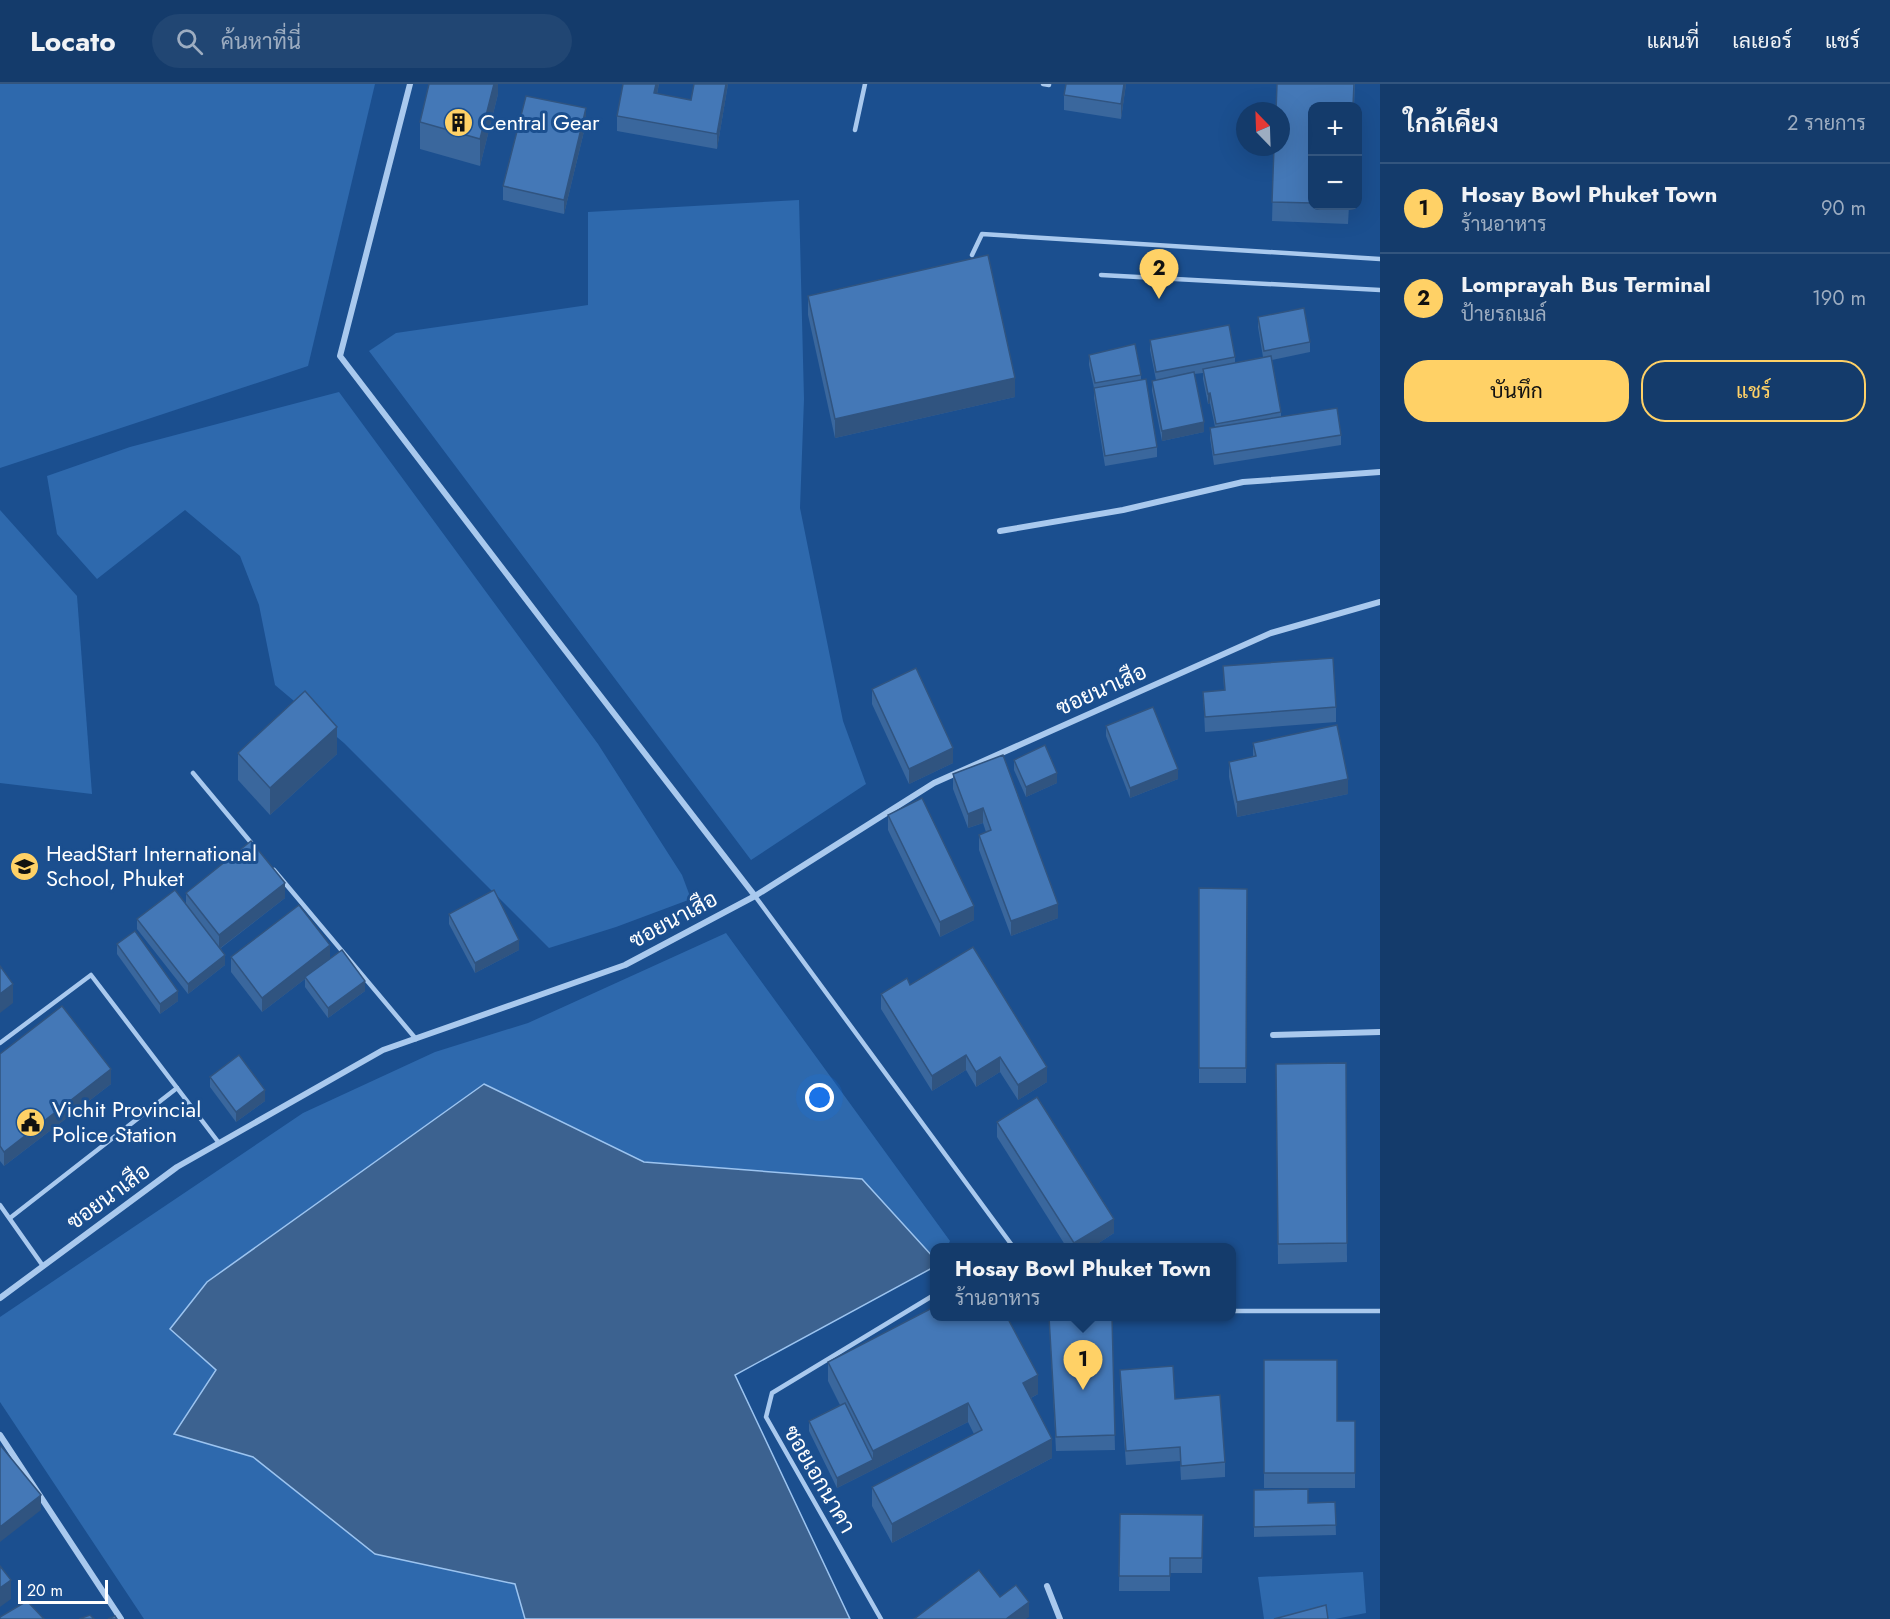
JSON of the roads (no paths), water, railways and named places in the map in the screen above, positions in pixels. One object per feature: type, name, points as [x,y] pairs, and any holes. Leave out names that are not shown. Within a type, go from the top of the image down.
[{"type":"street","points":[[410,84],[340,356],[755,896]]},
{"type":"street","points":[[999,531],[1123,510],[1243,482],[1380,472]]},
{"type":"street","name":"ซอยนาเสือ","points":[[0,1298],[177,1167],[383,1050],[625,965],[755,896],[934,783],[1271,633],[1380,602]]},
{"type":"street","points":[[1273,1035],[1380,1032]]},
{"type":"street","points":[[0,1435],[121,1619]]},
{"type":"street","points":[[1047,1586],[1060,1619]]},
{"type":"lane","points":[[855,130],[865,84]]},
{"type":"lane","points":[[972,255],[982,234],[1380,259]]},
{"type":"lane","points":[[1101,275],[1380,290]]},
{"type":"lane","points":[[193,773],[255,846]]},
{"type":"lane","points":[[270,865],[416,1039]]},
{"type":"lane","points":[[755,896],[1010,1243]]},
{"type":"lane","points":[[0,1043],[91,975],[219,1143]]},
{"type":"lane","points":[[10,1218],[177,1088]]},
{"type":"lane","points":[[0,1205],[44,1266]]},
{"type":"lane","name":"ซอยเอกนาคา","points":[[881,1619],[766,1417],[772,1393],[930,1297]]},
{"type":"lane","points":[[1236,1311],[1380,1311]]},
{"type":"place","name":"Central Gear","points":[[459,122]]},
{"type":"place","name":"Lomprayah Bus Terminal","points":[[1159,299]]},
{"type":"place","name":"HeadStart International School, Phuket","points":[[25,866]]},
{"type":"place","name":"Vichit Provincial Police Station","points":[[31,1122]]},
{"type":"place","name":"Hosay Bowl Phuket Town","points":[[1083,1390]]}]
